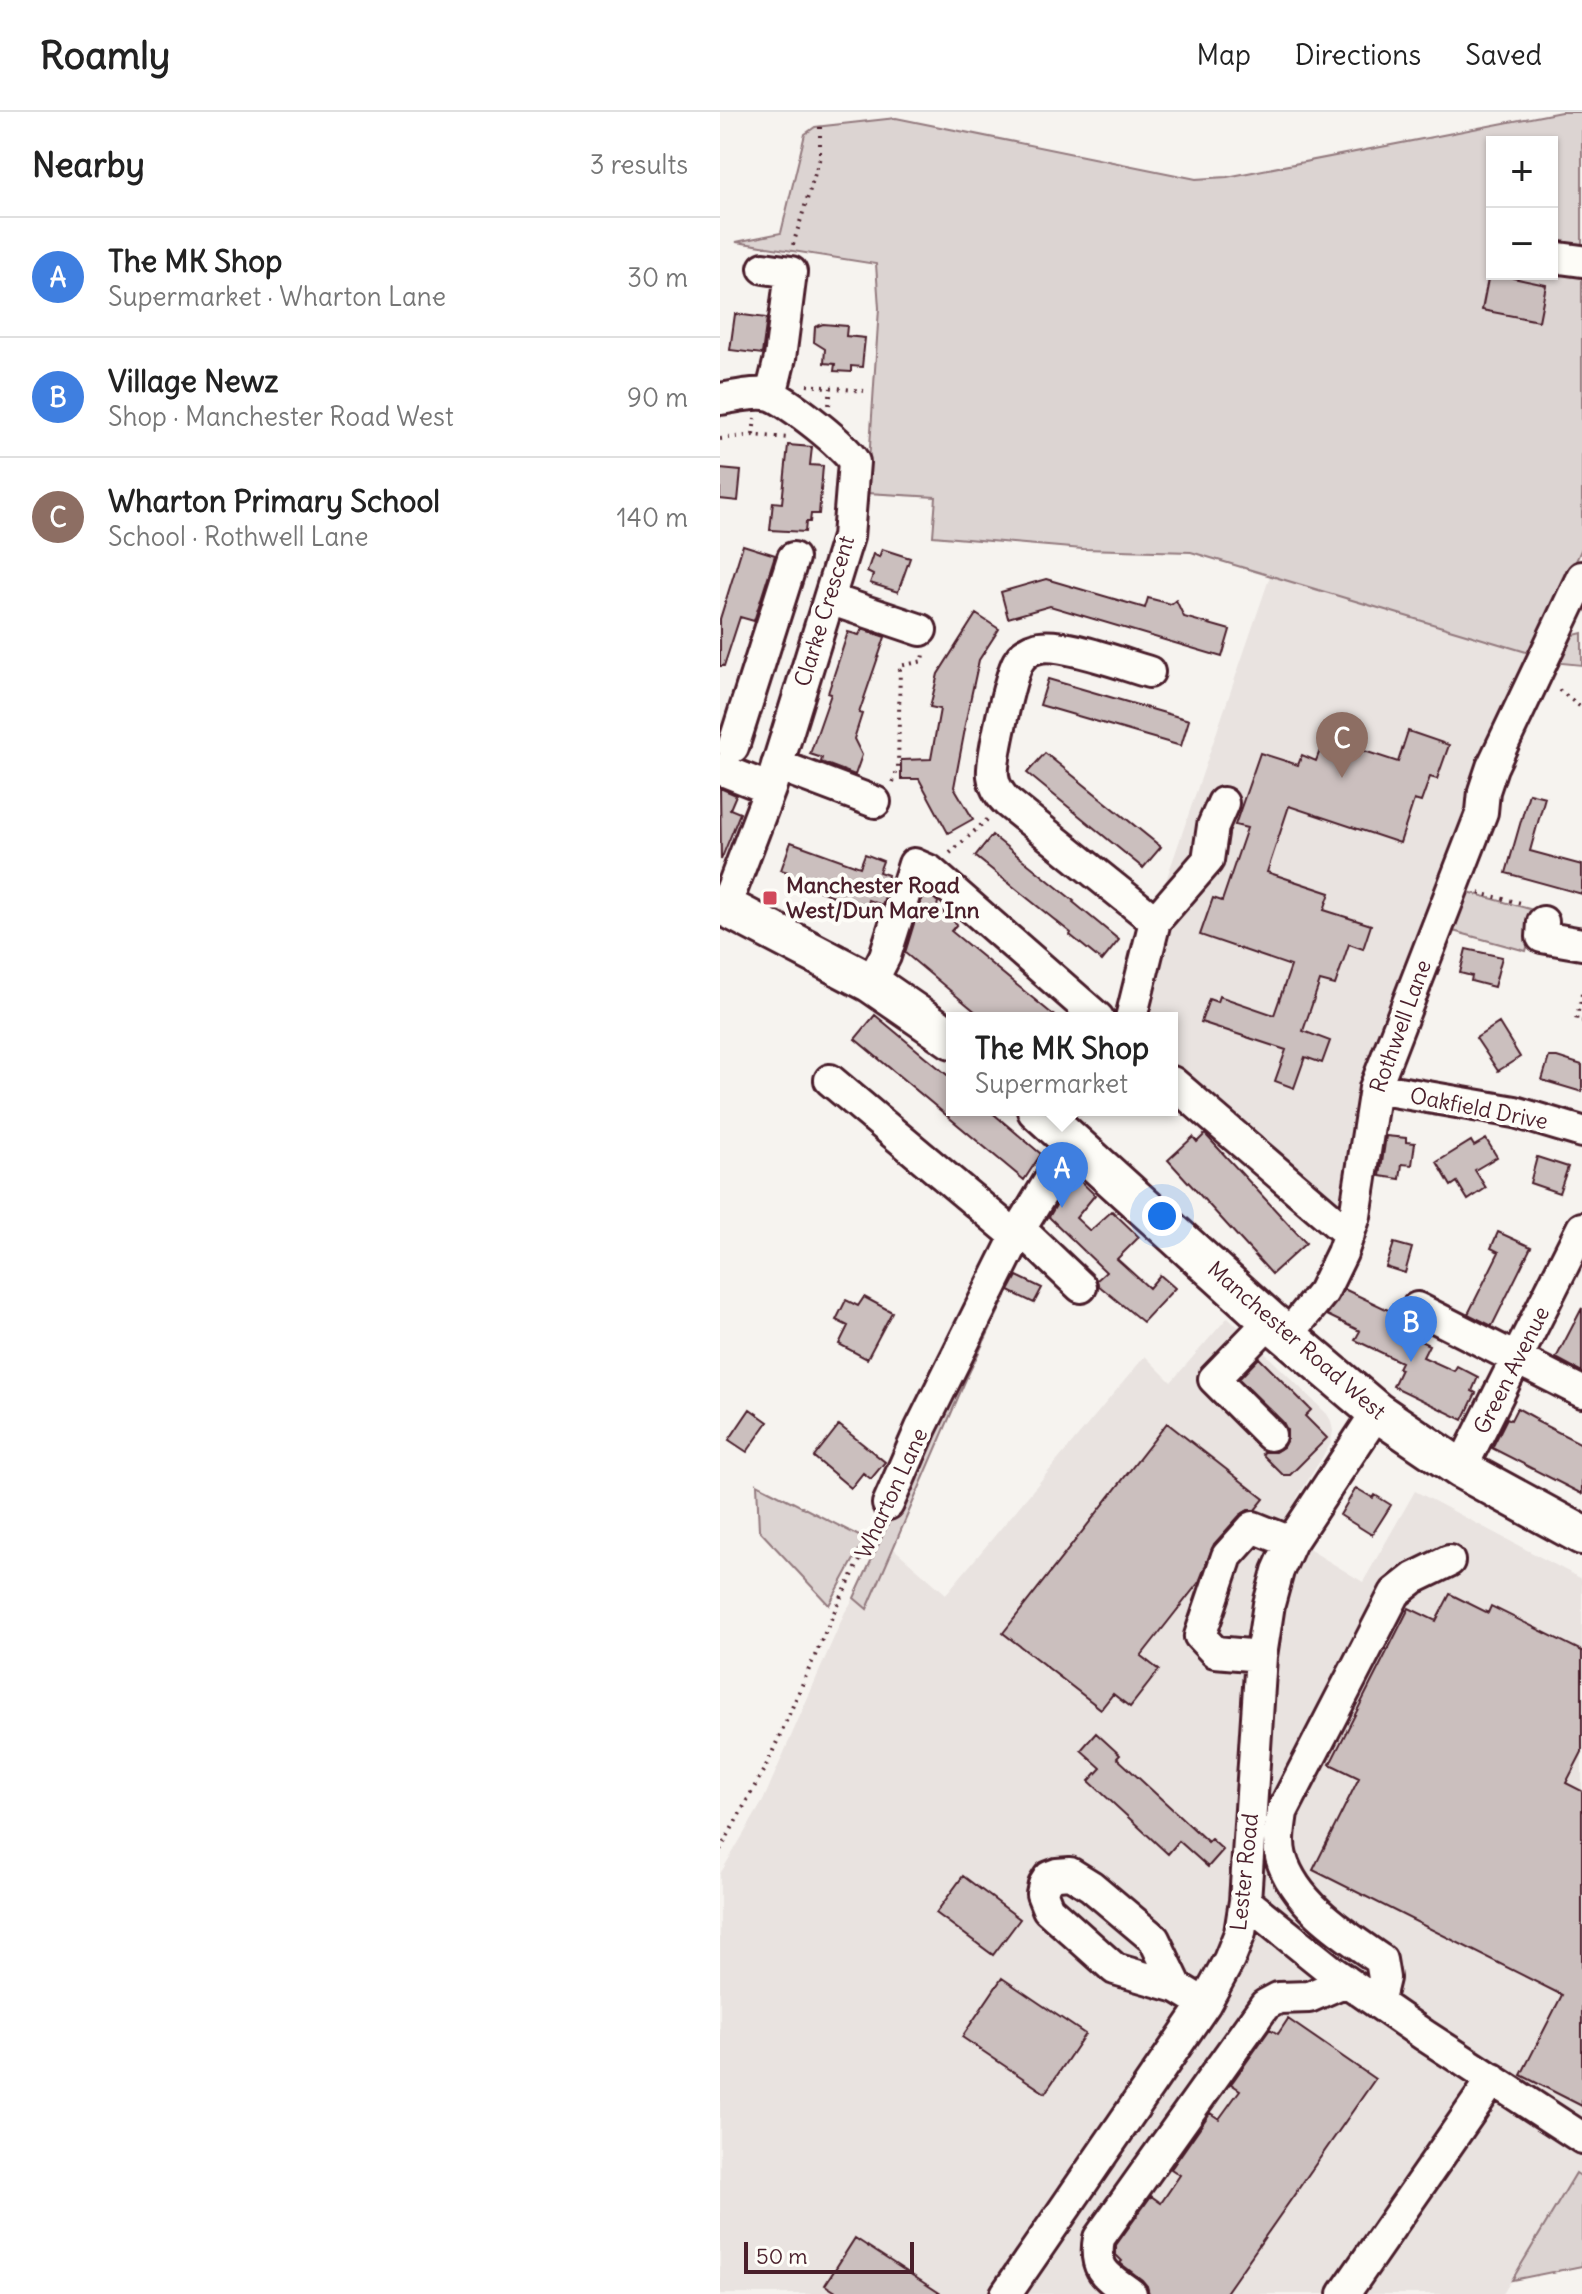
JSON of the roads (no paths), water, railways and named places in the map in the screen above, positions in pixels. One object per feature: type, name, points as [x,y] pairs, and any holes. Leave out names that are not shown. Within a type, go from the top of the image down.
[{"type":"main road","points":[[722,906],[871,983],[946,1035]]},
{"type":"main road","name":"Manchester Road West","points":[[1060,1122],[1278,1328],[1377,1412],[1461,1469],[1582,1535]]},
{"type":"street","points":[[1558,258],[1582,261]]},
{"type":"street","points":[[720,399],[757,394],[773,388],[791,272],[776,270]]},
{"type":"street","name":"Clarke Crescent","points":[[722,906],[774,777],[848,537],[852,456],[773,388]]},
{"type":"street","points":[[793,558],[726,758],[774,777],[875,802]]},
{"type":"street","name":"Rothwell Lane","points":[[1270,1435],[1214,1379],[1323,1292],[1346,1240],[1357,1205],[1375,1088],[1482,812],[1484,791],[1492,767],[1582,577]]},
{"type":"street","points":[[829,599],[921,630]]},
{"type":"street","points":[[1149,672],[1054,646],[1044,645],[1023,654],[1013,675],[993,763],[995,785],[1007,802],[1155,921]]},
{"type":"street","points":[[762,654],[808,668]]},
{"type":"street","points":[[1132,1012],[1155,921],[1208,860],[1213,826],[1223,803]]},
{"type":"street","points":[[871,983],[922,868],[1091,1012]]},
{"type":"street","points":[[1543,922],[1542,937],[1582,944]]},
{"type":"street","points":[[830,1080],[1081,1287]]},
{"type":"street","points":[[1178,1087],[1346,1240]]},
{"type":"street","name":"Oakfield Drive","points":[[1375,1088],[1515,1112],[1582,1132]]},
{"type":"street","name":"Wharton Lane","points":[[888,1504],[921,1428],[1018,1233],[1060,1122]]},
{"type":"street","name":"Green Avenue","points":[[1461,1469],[1582,1228]]},
{"type":"street","points":[[1417,1308],[1582,1392]]},
{"type":"street","name":"Lester Road","points":[[1006,2294],[1205,2004],[1229,1960],[1240,1933],[1245,1901],[1261,1656],[1272,1593],[1291,1542],[1377,1412]]},
{"type":"street","points":[[1261,1656],[1215,1652],[1200,1636],[1227,1556],[1253,1527],[1291,1542]]},
{"type":"street","points":[[1378,2003],[1384,1978],[1381,1960],[1347,1937],[1317,1911],[1289,1879],[1280,1854],[1278,1835],[1282,1812],[1395,1593],[1414,1578],[1449,1561]]},
{"type":"street","points":[[1245,1901],[1346,1981],[1582,2138]]},
{"type":"street","points":[[1131,2294],[1105,2275],[1099,2265],[1099,2238],[1265,2005],[1278,1998],[1309,1997],[1346,1981]]},
{"type":"street","points":[[1177,1987],[1205,2004]]},
{"type":"street","points":[[1344,2294],[1493,2079]]},
{"type":"place","name":"Wharton Primary School","points":[[1342,778]]},
{"type":"place","name":"Manchester Road West/Dun Mare Inn","points":[[770,898]]},
{"type":"place","name":"The MK Shop","points":[[1062,1208]]},
{"type":"place","name":"Village Newz","points":[[1411,1362]]}]
